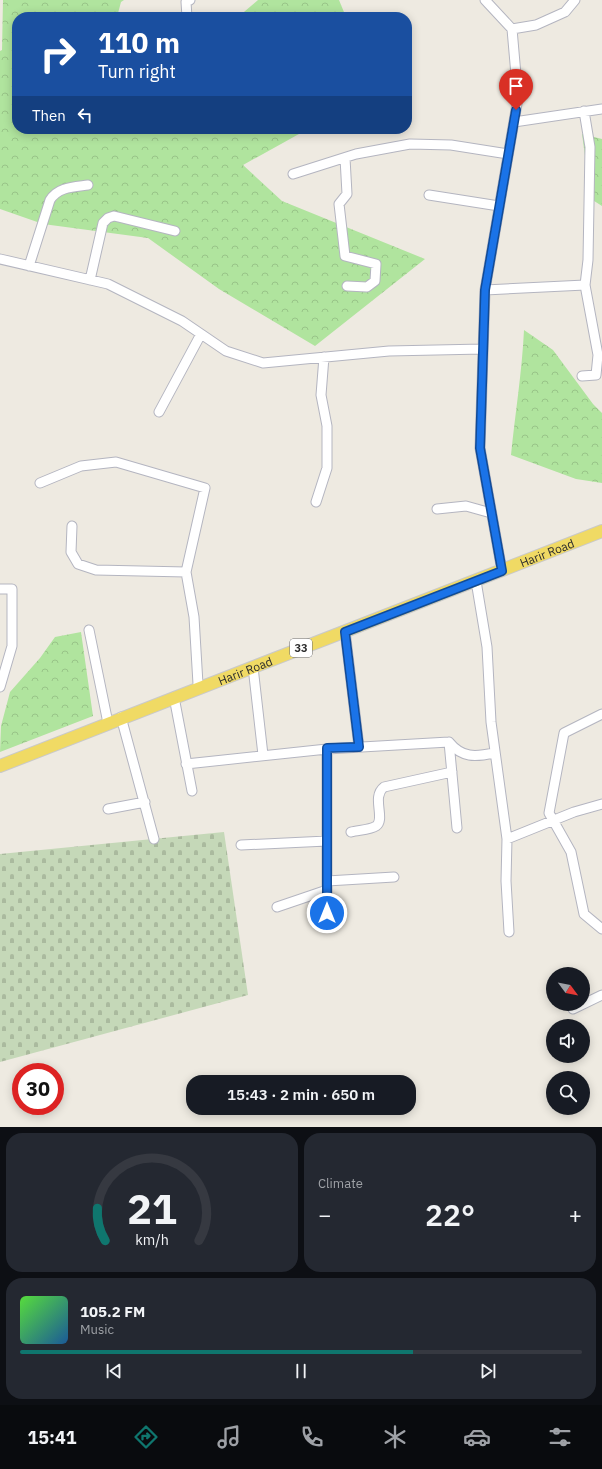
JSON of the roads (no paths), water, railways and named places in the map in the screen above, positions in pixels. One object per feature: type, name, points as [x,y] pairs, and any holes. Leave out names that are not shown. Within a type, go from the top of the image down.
[{"type":"main road","name":"Harir Road","points":[[0,766],[121,717],[476,582],[602,532]]},
{"type":"street","points":[[187,12],[186,2],[190,0]]},
{"type":"street","points":[[485,0],[512,29],[518,98],[485,290],[483,349],[480,448],[502,571]]},
{"type":"street","points":[[512,29],[536,25],[565,12],[575,0]]},
{"type":"street","points":[[514,122],[602,109]]},
{"type":"street","points":[[582,376],[596,375],[598,355],[585,285],[588,260],[590,147],[584,111]]},
{"type":"street","points":[[293,174],[346,158],[410,144],[451,146],[508,154]]},
{"type":"street","points":[[346,158],[347,194],[339,204],[345,256],[376,264],[375,281],[367,287],[347,286]]},
{"type":"street","points":[[29,266],[50,200],[54,194],[61,189],[88,185]]},
{"type":"street","points":[[429,195],[499,206]]},
{"type":"street","points":[[90,280],[103,224],[108,218],[114,216],[175,231]]},
{"type":"street","points":[[0,259],[108,284],[182,321],[226,352],[263,363],[389,351],[483,349]]},
{"type":"street","points":[[485,290],[585,285]]},
{"type":"street","points":[[160,412],[201,334]]},
{"type":"street","points":[[316,502],[328,468],[327,426],[321,395],[324,357]]},
{"type":"street","points":[[40,483],[81,466],[116,462],[205,488],[186,572],[194,617],[198,684],[201,687]]},
{"type":"street","points":[[436,509],[466,506],[491,513]]},
{"type":"street","points":[[72,526],[71,552],[78,564],[96,570],[186,572]]},
{"type":"street","points":[[476,582],[488,647],[494,754],[507,839],[506,881],[509,932]]},
{"type":"street","points":[[0,589],[12,589],[12,646],[0,687]]},
{"type":"street","points":[[89,630],[108,723]]},
{"type":"street","points":[[345,632],[359,747]]},
{"type":"street","points":[[253,667],[263,755]]},
{"type":"street","points":[[174,697],[192,791]]},
{"type":"street","points":[[602,714],[564,733],[549,813],[571,852],[584,914],[602,929]]},
{"type":"street","points":[[121,717],[154,839]]},
{"type":"street","points":[[449,742],[457,752],[467,755],[480,756],[494,754]]},
{"type":"street","points":[[186,764],[327,748],[449,742]]},
{"type":"street","points":[[449,742],[457,828]]},
{"type":"street","points":[[327,748],[327,913]]},
{"type":"street","points":[[351,832],[375,827],[378,824],[378,795],[384,787],[452,772]]},
{"type":"street","points":[[108,809],[145,802]]},
{"type":"street","points":[[507,839],[554,820],[602,804]]},
{"type":"street","points":[[241,845],[327,841]]},
{"type":"street","points":[[277,907],[327,885],[394,877]]},
{"type":"street","points":[[590,1001],[602,995]]}]
